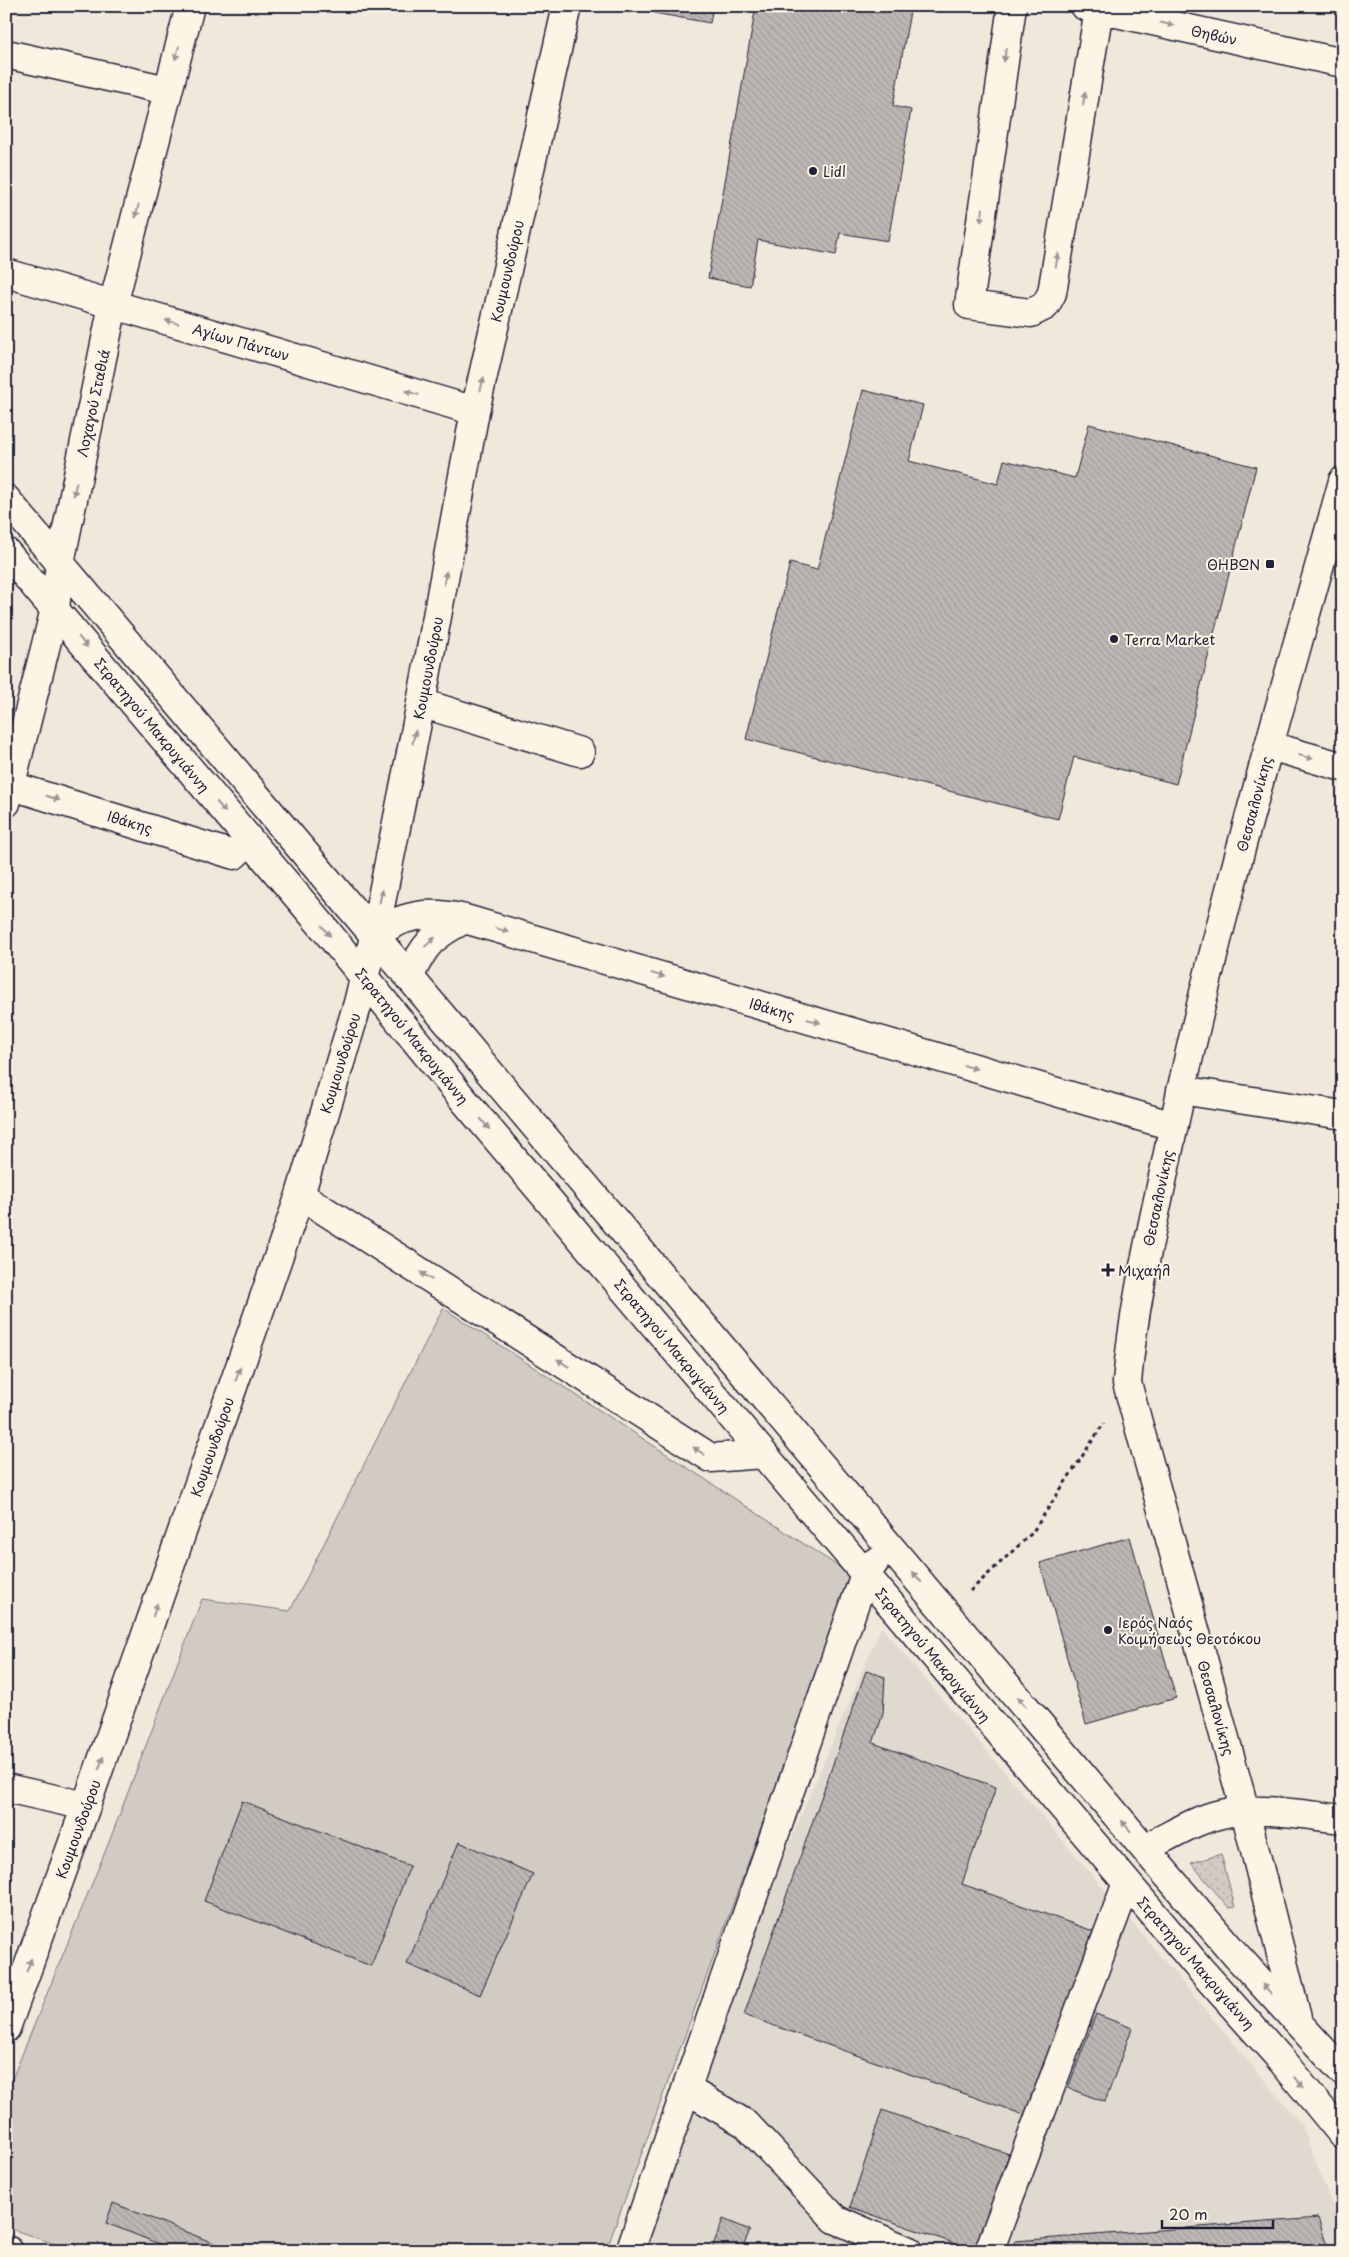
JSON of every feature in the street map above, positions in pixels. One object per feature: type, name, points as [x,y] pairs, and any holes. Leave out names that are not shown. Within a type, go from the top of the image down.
[{"type":"street","name":"Λοχαγού Σταθιά","points":[[8,790],[55,609],[60,563],[113,305],[190,6]]},
{"type":"street","name":"Κουμουνδούρου","points":[[6,2028],[86,1806],[300,1195],[364,978],[421,703],[476,411],[567,6]]},
{"type":"street","points":[[1012,6],[969,305],[1031,312],[1045,306],[1052,293],[1092,8]]},
{"type":"street","name":"Θηβών","points":[[1092,8],[1343,63]]},
{"type":"street","points":[[6,54],[167,90]]},
{"type":"street","name":"Αγίων Πάντων","points":[[6,273],[476,411]]},
{"type":"street","name":"Θεσσαλονίκης","points":[[1299,2026],[1245,1811],[1127,1383],[1130,1336],[1181,1090],[1216,944],[1343,481]]},
{"type":"street","points":[[6,499],[374,937],[890,1544],[1144,1848],[1299,2026],[1343,2072]]},
{"type":"street","name":"Στρατηγού Μακρυγιάννη","points":[[6,552],[324,928],[763,1454],[1200,1969],[1277,2055],[1343,2135]]},
{"type":"street","points":[[421,703],[580,752]]},
{"type":"street","points":[[1270,746],[1343,767]]},
{"type":"street","name":"Ιθάκης","points":[[8,790],[234,855],[249,841]]},
{"type":"street","name":"Ιθάκης","points":[[374,937],[394,923],[424,915],[444,914],[1173,1126]]},
{"type":"street","points":[[409,978],[424,948],[439,933],[465,919]]},
{"type":"street","points":[[1181,1090],[1343,1114]]},
{"type":"street","points":[[300,1195],[711,1458],[763,1454]]},
{"type":"street","points":[[630,2251],[865,1574],[890,1544]]},
{"type":"street","points":[[6,1788],[86,1806]]},
{"type":"street","points":[[1144,1848],[1205,1820],[1220,1815],[1245,1811],[1343,1820]]},
{"type":"street","points":[[1258,1860],[1268,1834],[1280,1821],[1294,1814]]},
{"type":"street","points":[[989,2251],[1127,1883]]},
{"type":"street","points":[[1277,2055],[1299,2026]]},
{"type":"street","points":[[686,2089],[746,2124],[835,2219],[909,2251]]},
{"type":"street","points":[[1320,2109],[1343,2156]]},
{"type":"path","points":[[947,1612],[1032,1533],[1096,1436],[1127,1383]]},
{"type":"shaded area","points":[[443,1308],[853,1576],[606,2251],[75,2251],[6,2227],[6,2094],[109,1842],[202,1599],[290,1611]]},
{"type":"shaded area","points":[[881,1627],[1302,2125],[1343,2234],[1343,2251],[617,2251]]},
{"type":"shaded area","points":[[1221,1854],[1235,1907],[1229,1908],[1191,1863]]},
{"type":"building","points":[[655,6],[713,6],[710,23],[654,13]]},
{"type":"building","name":"Lidl","points":[[756,6],[911,6],[893,106],[911,110],[888,241],[840,233],[836,255],[758,240],[750,286],[708,278]]},
{"type":"building","points":[[863,390],[923,405],[909,461],[998,484],[1004,460],[1075,478],[1089,424],[1256,467],[1176,784],[1074,757],[1058,819],[746,739],[790,563],[817,570]]},
{"type":"building","name":"Ιερός Ναός Κοιμήσεως Θεοτόκου","points":[[1130,1537],[1176,1698],[1086,1724],[1040,1563]]},
{"type":"building","points":[[866,1671],[885,1677],[883,1714],[873,1743],[996,1787],[962,1884],[1093,1931],[1027,2116],[744,2015]]},
{"type":"building","points":[[242,1801],[410,1866],[371,1966],[204,1901]]},
{"type":"building","points":[[459,1842],[533,1874],[480,1995],[407,1964]]},
{"type":"building","points":[[1096,2014],[1132,2028],[1105,2102],[1068,2088]]},
{"type":"building","points":[[882,2110],[1009,2154],[976,2251],[850,2207]]},
{"type":"building","points":[[113,2203],[234,2251],[177,2251],[106,2223]]},
{"type":"building","points":[[1318,2218],[1329,2251],[1011,2251],[1015,2241]]},
{"type":"building","points":[[723,2219],[750,2230],[741,2251],[711,2251]]},
{"type":"place","name":"Lidl","points":[[813,171]]},
{"type":"place","name":"ΘΗΒΩΝ","points":[[1270,564]]},
{"type":"place","name":"Terra Market","points":[[1114,639]]},
{"type":"place","name":"Μιχαήλ","points":[[1108,1270]]},
{"type":"place","name":"Ιερός Ναός Κοιμήσεως Θεοτόκου","points":[[1108,1630]]}]
